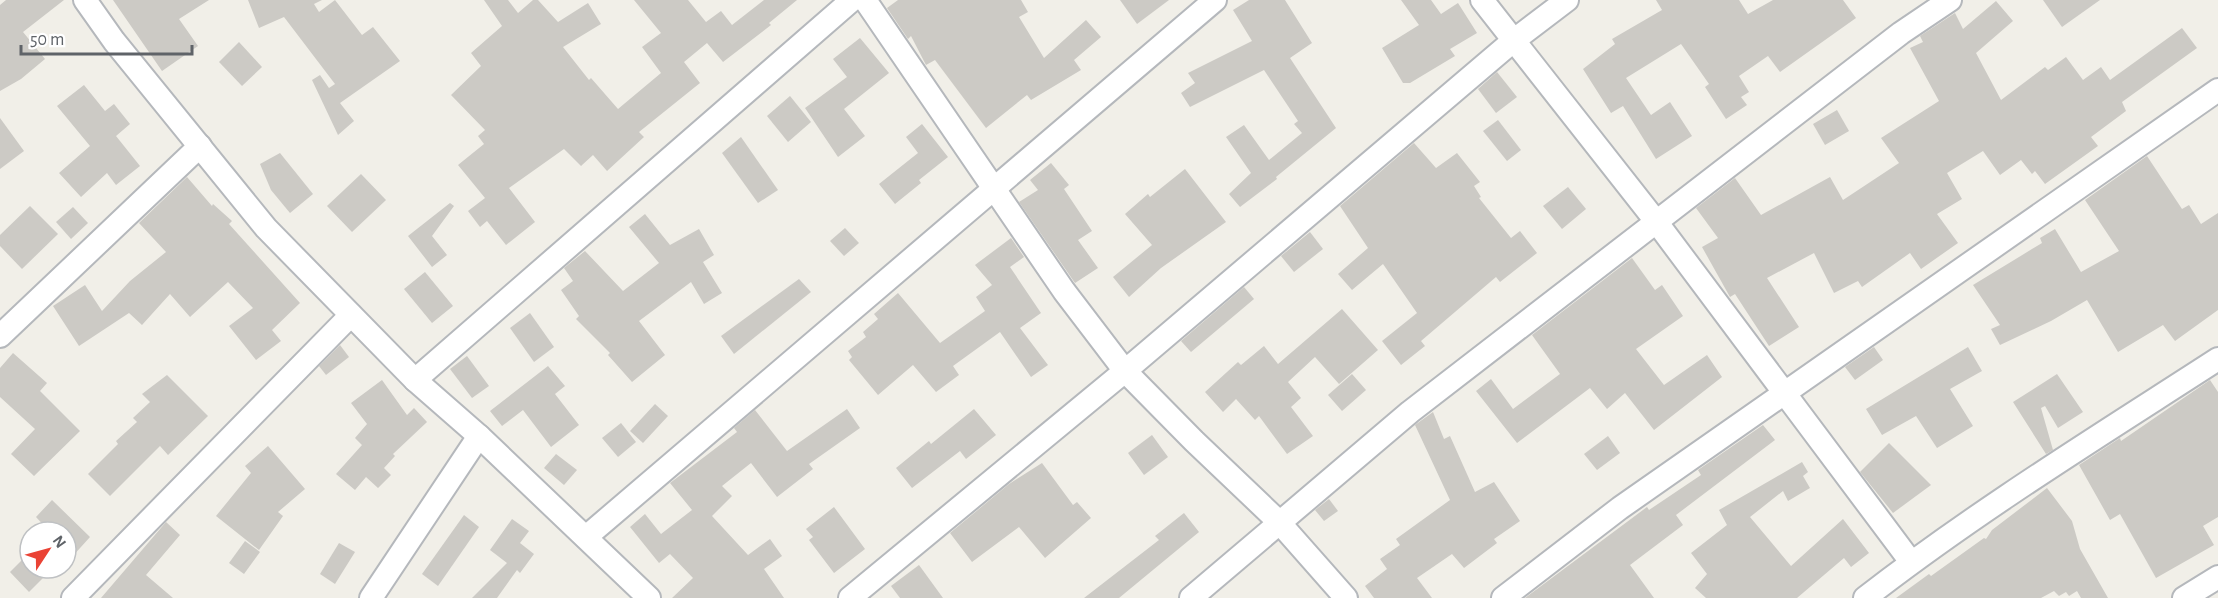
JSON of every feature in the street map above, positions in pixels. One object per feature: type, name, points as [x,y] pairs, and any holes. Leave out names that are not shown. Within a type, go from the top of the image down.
[{"type":"street","points":[[86,0],[114,41],[266,228],[415,380],[479,436],[649,598]]},
{"type":"street","points":[[415,380],[852,0]]},
{"type":"street","points":[[865,0],[1064,291],[1125,371],[1278,521],[1346,598]]},
{"type":"street","points":[[586,537],[1215,0]]},
{"type":"street","points":[[1482,0],[1655,220],[1911,562]]},
{"type":"street","points":[[850,598],[1125,371],[1513,41],[1567,0]]},
{"type":"street","points":[[1191,598],[1278,521],[1410,412],[1655,220],[1901,33],[1950,0]]},
{"type":"street","points":[[1503,598],[1620,508],[2218,90]]},
{"type":"street","points":[[0,336],[200,146]]},
{"type":"street","points":[[74,598],[351,315]]},
{"type":"street","points":[[1864,598],[1911,562],[2066,457],[2218,359]]},
{"type":"street","points":[[371,598],[479,436]]},
{"type":"street","points":[[2184,598],[2218,577]]},
{"type":"building","points":[[6,0],[64,0],[23,32],[45,59],[21,79],[0,91],[0,5]]},
{"type":"building","points":[[113,0],[209,0],[179,19],[198,46],[162,71]]},
{"type":"building","points":[[248,0],[322,0],[314,4],[319,12],[335,0],[362,35],[373,27],[400,61],[340,103],[354,121],[338,135],[312,80],[320,75],[329,88],[335,84],[284,17],[259,28]]},
{"type":"building","points":[[484,0],[508,0],[518,13],[533,0],[538,0],[558,22],[588,3],[601,24],[563,47],[589,80],[591,78],[618,109],[661,73],[642,47],[661,33],[634,0],[688,0],[706,22],[721,11],[732,25],[764,0],[797,0],[769,23],[771,25],[723,62],[707,43],[684,62],[700,83],[639,132],[644,137],[607,171],[593,155],[581,166],[564,149],[509,188],[535,222],[506,245],[487,221],[480,227],[468,211],[485,198],[458,165],[484,144],[478,136],[485,130],[451,95],[481,66],[471,53],[502,26]]},
{"type":"building","points":[[898,0],[1021,0],[1028,12],[1019,17],[1044,58],[1086,20],[1101,37],[1074,60],[1081,70],[1031,100],[1027,95],[986,128],[935,60],[926,65],[911,36],[908,39],[887,8]]},
{"type":"building","points":[[1120,0],[1169,0],[1137,24]]},
{"type":"building","points":[[1249,0],[1285,0],[1312,43],[1290,58],[1336,128],[1276,177],[1277,179],[1240,207],[1229,194],[1251,173],[1226,137],[1244,125],[1269,160],[1302,133],[1294,124],[1298,121],[1264,70],[1190,107],[1181,93],[1195,83],[1188,73],[1252,41],[1233,10]]},
{"type":"building","points":[[1401,0],[1431,0],[1441,14],[1458,3],[1477,33],[1450,49],[1455,56],[1410,83],[1403,83],[1382,48],[1419,25]]},
{"type":"building","points":[[1656,0],[1739,0],[1748,14],[1773,0],[1843,0],[1856,18],[1780,72],[1768,56],[1739,76],[1749,92],[1741,97],[1747,105],[1726,119],[1705,87],[1709,84],[1681,44],[1626,78],[1651,115],[1670,102],[1692,136],[1656,159],[1623,106],[1611,113],[1583,69],[1615,44],[1612,39],[1662,10]]},
{"type":"building","points":[[2043,0],[2100,0],[2062,27]]},
{"type":"building","points":[[1996,1],[2013,21],[1976,53],[2001,100],[2045,67],[2048,70],[2066,57],[2083,80],[2101,67],[2110,80],[2182,28],[2197,48],[2122,102],[2126,111],[2091,137],[2098,146],[2045,184],[2035,171],[2032,174],[2021,160],[2000,175],[1983,151],[1947,173],[1962,199],[1937,214],[1958,243],[1921,269],[1910,253],[1862,287],[1858,281],[1834,293],[1814,253],[1767,278],[1799,327],[1769,346],[1735,294],[1730,297],[1702,247],[1718,238],[1696,208],[1735,178],[1761,215],[1830,177],[1843,200],[1899,163],[1881,138],[1939,101],[1910,48],[1923,42],[1920,36],[1955,13],[1963,29]]},
{"type":"building","points":[[860,38],[889,73],[844,109],[865,136],[838,157],[805,108],[847,77],[833,59]]},
{"type":"building","points":[[239,42],[262,67],[242,86],[219,62]]},
{"type":"building","points":[[1497,72],[1517,97],[1496,113],[1478,89]]},
{"type":"building","points":[[84,85],[105,111],[114,104],[130,124],[116,136],[140,166],[116,185],[107,173],[81,197],[59,173],[90,146],[57,106]]},
{"type":"building","points":[[790,96],[811,122],[788,142],[767,116]]},
{"type":"building","points":[[1837,110],[1849,131],[1825,145],[1813,124]]},
{"type":"building","points":[[0,118],[24,151],[0,169]]},
{"type":"building","points":[[1498,120],[1521,150],[1507,161],[1483,131]]},
{"type":"building","points":[[922,124],[948,157],[919,180],[921,183],[895,204],[879,184],[918,153],[906,137]]},
{"type":"building","points":[[741,137],[778,190],[758,203],[722,153]]},
{"type":"building","points":[[1414,143],[1436,168],[1457,153],[1480,182],[1474,186],[1481,197],[1479,198],[1511,238],[1520,231],[1537,253],[1500,282],[1496,277],[1421,341],[1425,346],[1401,365],[1382,341],[1417,313],[1383,264],[1352,290],[1338,274],[1368,248],[1340,206]]},
{"type":"building","points":[[280,153],[313,194],[290,213],[271,190],[260,164]]},
{"type":"building","points":[[2147,156],[2182,209],[2189,205],[2201,224],[2218,213],[2218,310],[2175,341],[2163,325],[2118,352],[2087,300],[2051,321],[2000,345],[1991,329],[2000,325],[1973,285],[2042,243],[2040,238],[2055,229],[2081,272],[2119,251],[2085,200]]},
{"type":"building","points":[[1051,163],[1069,185],[1064,189],[1092,231],[1078,240],[1098,268],[1075,283],[1019,202],[1038,190],[1030,180]]},
{"type":"building","points":[[1185,169],[1226,222],[1161,268],[1129,297],[1113,277],[1152,245],[1125,214],[1148,194],[1150,197]]},
{"type":"building","points":[[361,174],[386,200],[352,232],[327,206]]},
{"type":"building","points":[[187,177],[212,206],[213,204],[232,221],[229,224],[300,303],[272,330],[281,341],[256,360],[229,326],[253,308],[228,282],[190,317],[170,294],[142,325],[129,313],[79,346],[53,306],[85,285],[102,311],[130,281],[166,252],[139,223]]},
{"type":"building","points":[[1568,187],[1586,209],[1562,229],[1543,206]]},
{"type":"building","points":[[450,203],[454,206],[432,236],[447,255],[432,267],[408,236]]},
{"type":"building","points":[[30,206],[58,234],[22,269],[0,246],[0,235]]},
{"type":"building","points":[[73,207],[88,223],[71,239],[56,222]]},
{"type":"building","points":[[645,214],[670,245],[699,229],[714,255],[703,262],[722,293],[704,304],[691,282],[639,321],[665,355],[632,382],[608,355],[610,353],[576,319],[579,316],[561,290],[573,281],[564,268],[585,251],[623,291],[659,263],[629,227]]},
{"type":"building","points":[[845,228],[859,243],[844,256],[830,241]]},
{"type":"building","points":[[1310,232],[1323,249],[1294,272],[1281,256]]},
{"type":"building","points":[[1011,238],[1024,257],[1010,267],[1041,313],[1020,328],[1048,365],[1031,377],[1000,332],[953,366],[959,375],[936,392],[913,365],[878,395],[849,360],[852,357],[848,351],[866,337],[863,332],[878,319],[874,314],[898,293],[940,343],[985,311],[976,297],[992,285],[975,265]]},
{"type":"building","points":[[1632,258],[1655,290],[1662,285],[1683,316],[1636,349],[1664,385],[1707,355],[1722,377],[1654,430],[1625,393],[1607,409],[1590,388],[1517,443],[1476,391],[1491,379],[1513,409],[1560,374],[1532,335]]},
{"type":"building","points":[[425,272],[453,306],[432,323],[404,289]]},
{"type":"building","points":[[799,279],[811,292],[734,354],[721,336]]},
{"type":"building","points":[[1244,287],[1254,299],[1191,352],[1181,341]]},
{"type":"building","points":[[1342,309],[1378,350],[1339,384],[1315,357],[1288,382],[1301,398],[1291,407],[1313,436],[1287,454],[1259,416],[1255,420],[1236,399],[1223,412],[1205,392],[1238,362],[1241,365],[1264,346],[1278,364]]},
{"type":"building","points":[[530,313],[554,347],[534,362],[510,328]]},
{"type":"building","points":[[340,345],[349,357],[326,375],[319,366]]},
{"type":"building","points":[[1874,347],[1883,360],[1855,380],[1845,367]]},
{"type":"building","points":[[1968,347],[1982,371],[1950,389],[1973,426],[1937,448],[1916,416],[1882,435],[1866,409]]},
{"type":"building","points":[[13,353],[47,383],[40,391],[80,431],[34,476],[11,454],[35,429],[0,397],[0,368]]},
{"type":"building","points":[[467,356],[489,386],[472,398],[450,369]]},
{"type":"building","points":[[548,366],[565,386],[555,394],[579,425],[551,447],[523,410],[502,426],[490,411]]},
{"type":"building","points":[[1352,374],[1366,390],[1342,411],[1328,395]]},
{"type":"building","points":[[2057,374],[2083,412],[2058,428],[2045,406],[2041,408],[2053,450],[2046,454],[2013,402]]},
{"type":"building","points":[[167,375],[208,416],[168,455],[160,446],[110,496],[88,474],[118,444],[116,441],[137,422],[133,418],[150,402],[142,394]]},
{"type":"building","points":[[382,380],[407,415],[414,408],[427,422],[393,454],[395,456],[384,468],[391,475],[378,488],[366,477],[355,490],[336,474],[362,445],[355,438],[367,424],[351,403]]},
{"type":"building","points":[[2210,380],[2218,392],[2218,517],[2203,526],[2214,545],[2156,578],[2120,514],[2110,520],[2079,465],[2120,438],[2121,441]]},
{"type":"building","points":[[655,404],[668,416],[643,443],[630,431]]},
{"type":"building","points":[[847,409],[860,428],[809,464],[813,469],[777,497],[751,463],[722,486],[732,496],[712,516],[748,555],[770,539],[782,556],[764,569],[784,598],[672,598],[693,578],[670,554],[659,563],[630,527],[645,514],[661,534],[692,510],[670,483],[737,432],[734,428],[755,410],[787,451]]},
{"type":"building","points":[[974,409],[996,435],[966,459],[960,451],[912,488],[896,468],[929,441],[931,444]]},
{"type":"building","points":[[1433,412],[1444,439],[1450,436],[1475,492],[1494,482],[1520,521],[1494,539],[1497,543],[1464,568],[1452,554],[1417,578],[1432,598],[1374,598],[1365,586],[1387,569],[1380,559],[1400,545],[1396,539],[1450,500],[1415,425]]},
{"type":"building","points":[[621,423],[636,442],[618,457],[602,438]]},
{"type":"building","points":[[1763,425],[1775,440],[1676,515],[1683,525],[1630,565],[1654,598],[1525,598],[1647,507],[1649,510],[1701,475],[1698,470]]},
{"type":"building","points":[[1152,435],[1168,457],[1144,475],[1128,453]]},
{"type":"building","points":[[1608,436],[1620,453],[1597,470],[1584,454]]},
{"type":"building","points":[[1889,443],[1931,485],[1893,513],[1860,472]]},
{"type":"building","points":[[268,446],[305,489],[278,512],[283,516],[259,550],[216,516],[251,473],[245,466]]},
{"type":"building","points":[[556,454],[577,470],[564,485],[544,468]]},
{"type":"building","points":[[1802,462],[1808,472],[1803,476],[1810,488],[1788,501],[1783,491],[1750,517],[1791,566],[1843,519],[1869,553],[1851,567],[1844,558],[1797,598],[1706,598],[1695,588],[1707,574],[1691,553],[1727,525],[1719,510]]},
{"type":"building","points":[[1042,463],[1073,505],[1077,502],[1091,518],[1045,558],[1019,527],[972,562],[950,533],[1009,484]]},
{"type":"building","points":[[2047,488],[2072,521],[2080,549],[2108,598],[2081,598],[2077,591],[2069,596],[2066,592],[2059,596],[2054,591],[2041,598],[1896,598],[1929,574],[1931,576],[1984,538],[1986,539],[1992,530]]},
{"type":"building","points":[[1329,499],[1338,511],[1324,521],[1315,510]]},
{"type":"building","points":[[52,500],[73,520],[39,520],[36,517]]},
{"type":"building","points":[[834,507],[865,549],[834,573],[809,540],[813,537],[806,529]]},
{"type":"building","points":[[1184,513],[1199,532],[1119,598],[1084,598],[1159,540],[1155,536]]},
{"type":"building","points":[[464,515],[479,527],[438,586],[422,574]]},
{"type":"building","points":[[512,519],[529,531],[520,543],[534,554],[520,573],[517,570],[497,598],[472,598],[507,563],[490,550]]},
{"type":"building","points":[[166,522],[180,535],[146,575],[173,598],[101,598]]},
{"type":"building","points":[[78,525],[90,537],[78,550]]},
{"type":"building","points":[[245,541],[260,552],[244,574],[229,563]]},
{"type":"building","points":[[339,543],[355,552],[335,584],[320,574]]},
{"type":"building","points":[[18,564],[18,580],[41,580],[29,592],[10,572]]},
{"type":"building","points":[[919,565],[943,598],[900,598],[891,586]]}]
